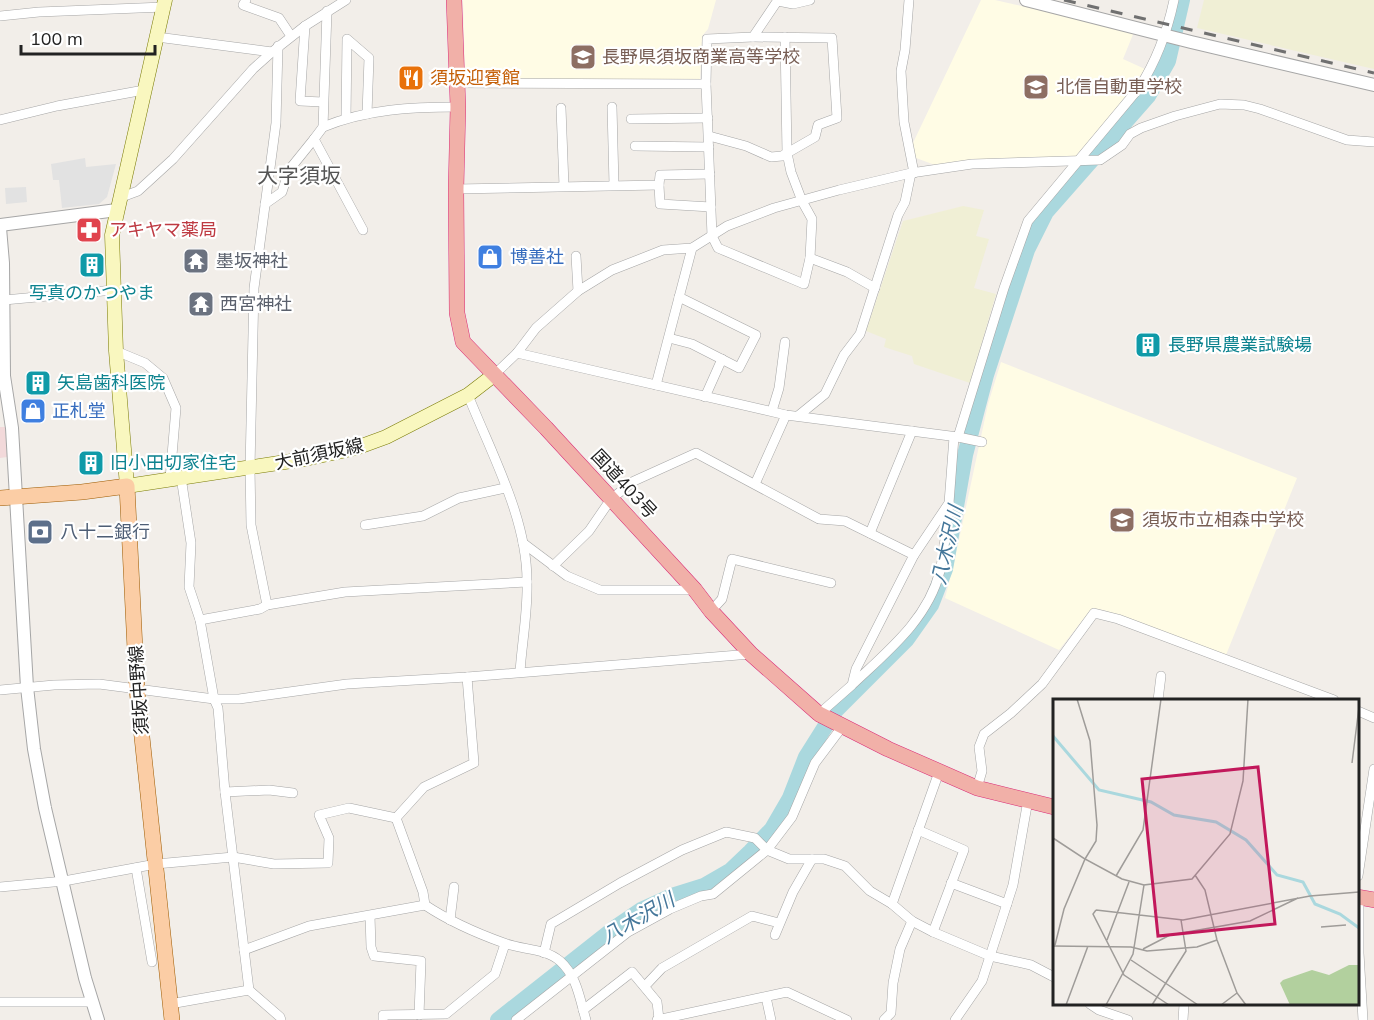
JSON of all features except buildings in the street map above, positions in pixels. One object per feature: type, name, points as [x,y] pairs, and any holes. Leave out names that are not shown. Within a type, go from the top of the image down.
[{"type":"highway","name":"国道403号","points":[[454,0],[458,83],[457,313],[463,342],[611,499],[751,654],[819,714],[842,727],[977,788],[1053,807]]},
{"type":"main road","points":[[8,498],[127,486],[116,351],[112,235],[164,4]]},
{"type":"main road","name":"大前須坂線","points":[[127,486],[250,468],[356,448],[386,437],[468,395],[494,375]]},
{"type":"main road","name":"須坂中野線","points":[[127,486],[137,690],[172,1020]]},
{"type":"street","points":[[246,0],[243,5],[279,18],[291,36]]},
{"type":"street","points":[[98,1020],[45,808],[34,749],[8,498],[12,428],[4,376],[2,329],[4,300],[0,226],[118,204],[138,191],[173,159],[253,69],[291,36],[346,0]]},
{"type":"street","points":[[753,37],[778,1],[793,4],[810,0]]},
{"type":"street","points":[[798,416],[825,394],[844,356],[860,334],[913,173],[904,122],[901,71],[909,0]]},
{"type":"street","points":[[1026,0],[1374,85]]},
{"type":"street","points":[[819,714],[904,636],[928,601],[940,572],[956,437],[1028,220],[1139,88],[1152,67],[1166,36],[1174,0]]},
{"type":"street","points":[[0,16],[164,4]]},
{"type":"street","points":[[323,127],[327,11]]},
{"type":"street","points":[[305,26],[300,101],[323,102]]},
{"type":"street","points":[[157,37],[275,49]]},
{"type":"street","points":[[709,136],[746,146],[771,157],[782,156],[787,153],[815,137],[818,125],[837,118],[832,38],[753,37],[707,39],[706,84],[709,136],[710,147],[711,236],[718,248],[804,284],[810,258],[812,219],[791,172],[787,153],[785,38]]},
{"type":"street","points":[[346,118],[347,39],[369,58],[367,114]]},
{"type":"street","points":[[267,605],[251,525],[250,468],[254,288],[276,123],[275,49]]},
{"type":"street","points":[[458,83],[706,84]]},
{"type":"street","points":[[0,120],[57,106],[144,90]]},
{"type":"street","points":[[494,375],[517,353],[537,328],[578,291],[612,270],[663,250],[692,248],[727,226],[774,208],[839,190],[913,173],[972,164],[1100,160],[1122,145],[1130,134],[1141,128],[1220,104],[1244,105],[1347,140],[1374,142]]},
{"type":"street","points":[[265,204],[282,192],[289,170],[323,127],[346,118],[367,114],[420,107],[458,108]]},
{"type":"street","points":[[612,107],[614,185]]},
{"type":"street","points":[[561,108],[564,186]]},
{"type":"street","points":[[631,119],[708,118]]},
{"type":"street","points":[[314,139],[363,230]]},
{"type":"street","points":[[635,146],[710,147]]},
{"type":"street","points":[[710,174],[660,175],[659,185],[660,204],[711,207]]},
{"type":"street","points":[[456,189],[659,185]]},
{"type":"street","points":[[656,385],[692,248]]},
{"type":"street","points":[[576,256],[578,291]]},
{"type":"street","points":[[810,258],[848,272],[875,288]]},
{"type":"street","points":[[4,300],[114,290]]},
{"type":"street","points":[[669,338],[692,344],[739,368],[756,335],[679,297]]},
{"type":"street","points":[[772,411],[779,388],[785,342]]},
{"type":"street","points":[[116,351],[145,363],[163,378],[176,408],[176,478],[191,543],[189,587],[200,620],[214,699],[218,708],[225,792],[249,990],[281,1020]]},
{"type":"street","points":[[517,353],[786,415],[982,442]]},
{"type":"street","points":[[705,397],[722,359]]},
{"type":"street","points":[[468,395],[506,488],[523,543],[528,582],[520,672]]},
{"type":"street","points":[[755,484],[786,415]]},
{"type":"street","points":[[870,533],[912,431]]},
{"type":"street","points":[[552,566],[589,531],[611,499],[634,481],[696,453],[819,519],[845,520],[914,555]]},
{"type":"street","points":[[365,525],[423,516],[459,498],[506,488]]},
{"type":"street","points":[[852,685],[856,669],[914,555],[949,502]]},
{"type":"street","points":[[523,543],[567,576],[600,590],[695,590]]},
{"type":"street","points":[[711,610],[723,599],[732,559],[831,583]]},
{"type":"street","points":[[200,620],[260,609],[267,605],[345,592],[528,582]]},
{"type":"street","points":[[977,788],[982,771],[979,747],[984,734],[1042,684],[1094,613],[1331,699]]},
{"type":"street","points":[[0,690],[99,684],[214,699],[239,699],[347,684],[466,677],[751,654]]},
{"type":"street","points":[[1158,699],[1161,676]]},
{"type":"street","points":[[396,818],[424,787],[474,763],[466,677]]},
{"type":"street","points":[[1359,711],[1374,718]]},
{"type":"street","points":[[516,1020],[628,932],[670,909],[701,896],[713,894],[767,850],[792,817],[815,763],[842,727]]},
{"type":"street","points":[[1359,869],[1374,769]]},
{"type":"street","points":[[892,904],[939,772]]},
{"type":"street","points":[[225,792],[269,790],[293,793]]},
{"type":"street","points":[[955,1020],[982,981],[1013,885],[1028,800]]},
{"type":"street","points":[[0,887],[64,881],[156,864],[233,857],[274,864],[328,863],[329,838],[319,815],[349,808],[396,818]]},
{"type":"street","points":[[396,818],[423,892],[425,905]]},
{"type":"street","points":[[918,830],[963,849],[933,932]]},
{"type":"street","points":[[544,953],[550,924],[682,850],[726,832],[755,838],[767,850],[789,859],[824,859],[846,866],[870,891],[892,904],[912,921],[990,956],[1031,965],[1053,976]]},
{"type":"street","points":[[774,935],[793,892],[812,859]]},
{"type":"street","points":[[135,868],[152,962]]},
{"type":"street","points":[[951,884],[1007,904]]},
{"type":"street","points":[[450,920],[454,887]]},
{"type":"street","points":[[1364,898],[1359,953],[1364,1020]]},
{"type":"street","points":[[244,950],[309,926],[425,905],[450,920],[505,944],[544,953],[562,963],[578,988],[586,1020]]},
{"type":"street","points":[[370,916],[371,947],[374,956],[421,961],[419,1015]]},
{"type":"street","points":[[645,986],[662,968],[752,916],[779,923]]},
{"type":"street","points":[[885,1020],[891,1013],[893,983],[900,949],[912,921]]},
{"type":"street","points":[[382,1020],[383,1016],[446,1014],[495,974],[505,944]]},
{"type":"street","points":[[583,1010],[632,972],[657,1002],[658,1020],[787,992],[847,1020]]},
{"type":"street","points":[[170,1004],[249,990]]},
{"type":"street","points":[[766,997],[771,1020]]},
{"type":"street","points":[[0,1002],[92,1002]]},
{"type":"street","points":[[1183,1020],[1184,1005]]},
{"type":"street","points":[[1100,1007],[1128,1020]]},
{"type":"shaded area","name":"長野県須坂商業高等学校","points":[[463,0],[716,0],[708,29],[702,36],[700,79],[500,80],[492,77],[465,77]]},
{"type":"shaded area","name":"北信自動車学校","points":[[981,0],[995,0],[1134,32],[1123,59],[1145,69],[1119,105],[1075,157],[985,159],[935,165],[916,158],[912,145]]},
{"type":"shaded area","points":[[85,158],[86,167],[116,164],[107,197],[99,204],[62,208],[59,180],[53,180],[51,164]]},
{"type":"shaded area","points":[[26,187],[27,202],[6,204],[5,188]]},
{"type":"shaded area","name":"須坂市立相森中学校","points":[[1001,362],[1297,478],[1226,655],[1096,609],[1089,612],[1059,650],[945,598],[988,404]]},
{"type":"shaded area","points":[[0,427],[5,427],[7,457],[0,458]]},
{"type":"green space","points":[[1204,0],[1374,0],[1374,69],[1197,28]]},
{"type":"green space","points":[[963,206],[984,210],[976,236],[989,239],[974,288],[996,294],[970,383],[914,364],[912,356],[884,347],[886,339],[866,331],[903,221]]},
{"type":"waterway","name":"八木沢川","points":[[498,1020],[641,910],[672,896],[704,886],[730,871],[750,852],[772,829],[790,798],[806,757],[835,711],[907,639],[931,605],[945,569],[965,455],[986,375],[1027,250],[1046,212],[1148,96],[1168,61],[1182,0]]},
{"type":"railway","points":[[1064,0],[1374,73]]},
{"type":"place","name":"長野県須坂商業高等学校","points":[[583,57]]},
{"type":"place","name":"須坂迎賓館","points":[[411,78]]},
{"type":"place","name":"北信自動車学校","points":[[1036,87]]},
{"type":"place","name":"アキヤマ薬局","points":[[89,230]]},
{"type":"place","name":"博善社","points":[[490,257]]},
{"type":"place","name":"墨坂神社","points":[[196,261]]},
{"type":"place","name":"写真のかつやま","points":[[92,265]]},
{"type":"place","name":"西宮神社","points":[[201,304]]},
{"type":"place","name":"長野県農業試験場","points":[[1148,345]]},
{"type":"place","name":"矢島歯科医院","points":[[38,383]]},
{"type":"place","name":"正札堂","points":[[33,411]]},
{"type":"place","name":"旧小田切家住宅","points":[[91,463]]},
{"type":"place","name":"須坂市立相森中学校","points":[[1122,520]]},
{"type":"place","name":"八十二銀行","points":[[40,532]]},
{"type":"district","name":"大字須坂","points":[[299,176]]}]
